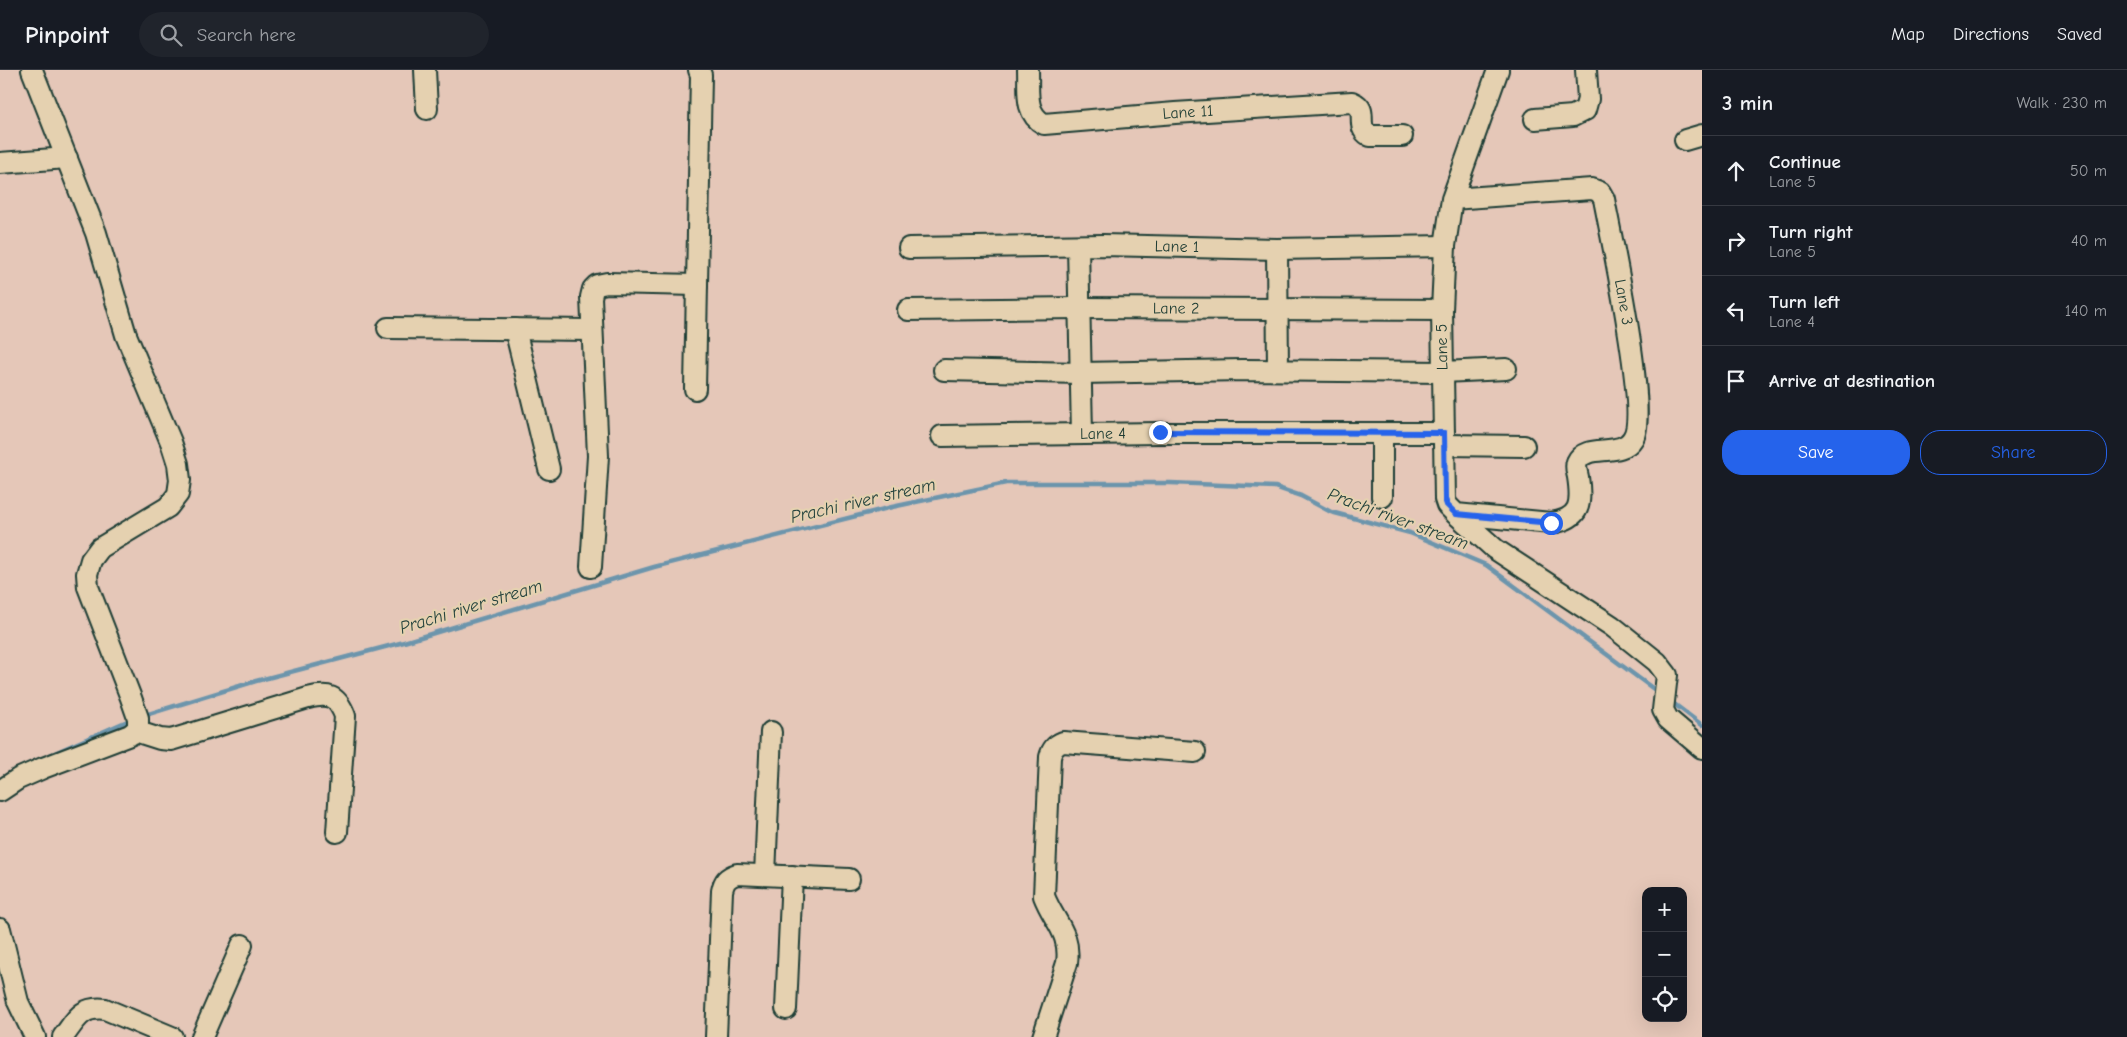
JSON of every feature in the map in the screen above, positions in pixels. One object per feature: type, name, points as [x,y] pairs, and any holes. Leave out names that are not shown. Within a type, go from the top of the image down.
[{"type":"street","points":[[32,70],[96,233],[126,335],[178,464],[180,480],[178,494],[168,507],[100,548],[91,560],[87,574],[88,587],[138,718],[136,730]]},
{"type":"street","points":[[425,70],[427,109]]},
{"type":"street","points":[[695,389],[701,75],[699,70]]},
{"type":"street","name":"Lane 11","points":[[1028,70],[1030,110],[1035,119],[1044,124],[1175,113],[1352,102],[1362,110],[1362,129],[1365,133],[1370,136],[1402,136]]},
{"type":"street","name":"Lane 5","points":[[1456,514],[1447,505],[1445,499],[1442,310],[1445,246],[1452,200],[1498,70]]},
{"type":"street","points":[[1535,119],[1573,116],[1584,110],[1588,99],[1586,70]]},
{"type":"street","points":[[0,163],[67,158]]},
{"type":"street","name":"Lane 3","points":[[1452,200],[1592,189],[1600,192],[1604,199],[1632,360],[1637,394],[1638,420],[1634,438],[1625,446],[1613,450],[1589,452],[1578,459],[1576,465],[1580,501],[1576,511],[1569,518],[1551,523],[1456,514]]},
{"type":"street","points":[[1078,246],[1082,434]]},
{"type":"street","name":"Lane 1","points":[[909,248],[1078,246],[1277,249],[1445,246]]},
{"type":"street","points":[[1277,249],[1278,370]]},
{"type":"street","points":[[591,567],[598,456],[590,297],[593,289],[597,285],[607,283],[697,286]]},
{"type":"street","name":"Lane 2","points":[[908,310],[1079,308],[1442,310]]},
{"type":"street","points":[[388,328],[591,330]]},
{"type":"street","points":[[515,329],[549,469]]},
{"type":"street","points":[[944,370],[1081,373],[1278,370],[1442,372],[1506,369]]},
{"type":"street","name":"Lane 4","points":[[942,436],[1295,432],[1382,434],[1524,446]]},
{"type":"street","points":[[1382,434],[1382,497]]},
{"type":"street","points":[[1456,514],[1495,549],[1620,632],[1657,662],[1667,675],[1663,710],[1668,719],[1702,748]]},
{"type":"street","points":[[0,791],[18,779],[136,730],[160,739],[171,740],[308,698],[320,695],[330,696],[337,700],[344,716],[337,832]]},
{"type":"street","points":[[765,875],[771,732]]},
{"type":"street","points":[[1043,1037],[1067,963],[1068,953],[1065,935],[1044,896],[1050,757],[1052,750],[1057,744],[1063,742],[1196,752]]},
{"type":"street","points":[[716,1037],[722,891],[728,876],[736,874],[849,879]]},
{"type":"street","points":[[786,1009],[792,876]]},
{"type":"street","points":[[0,929],[18,1002],[35,1037]]},
{"type":"street","points":[[202,1037],[242,945]]},
{"type":"street","points":[[63,1037],[85,1010],[94,1008],[105,1009],[172,1037]]},
{"type":"waterway","name":"Prachi river stream","points":[[142,716],[256,681],[404,642],[654,567],[892,507],[1006,483],[1170,483],[1275,487],[1301,496],[1331,512],[1410,533],[1486,565],[1659,693]]},
{"type":"waterway","name":"Prachi river stream","points":[[1669,700],[1702,725]]},
{"type":"waterway","name":"Prachi river stream","points":[[50,755],[132,719]]},
{"type":"route","points":[[1160,432],[1444,433],[1445,499],[1447,505],[1456,514],[1551,523]]}]
